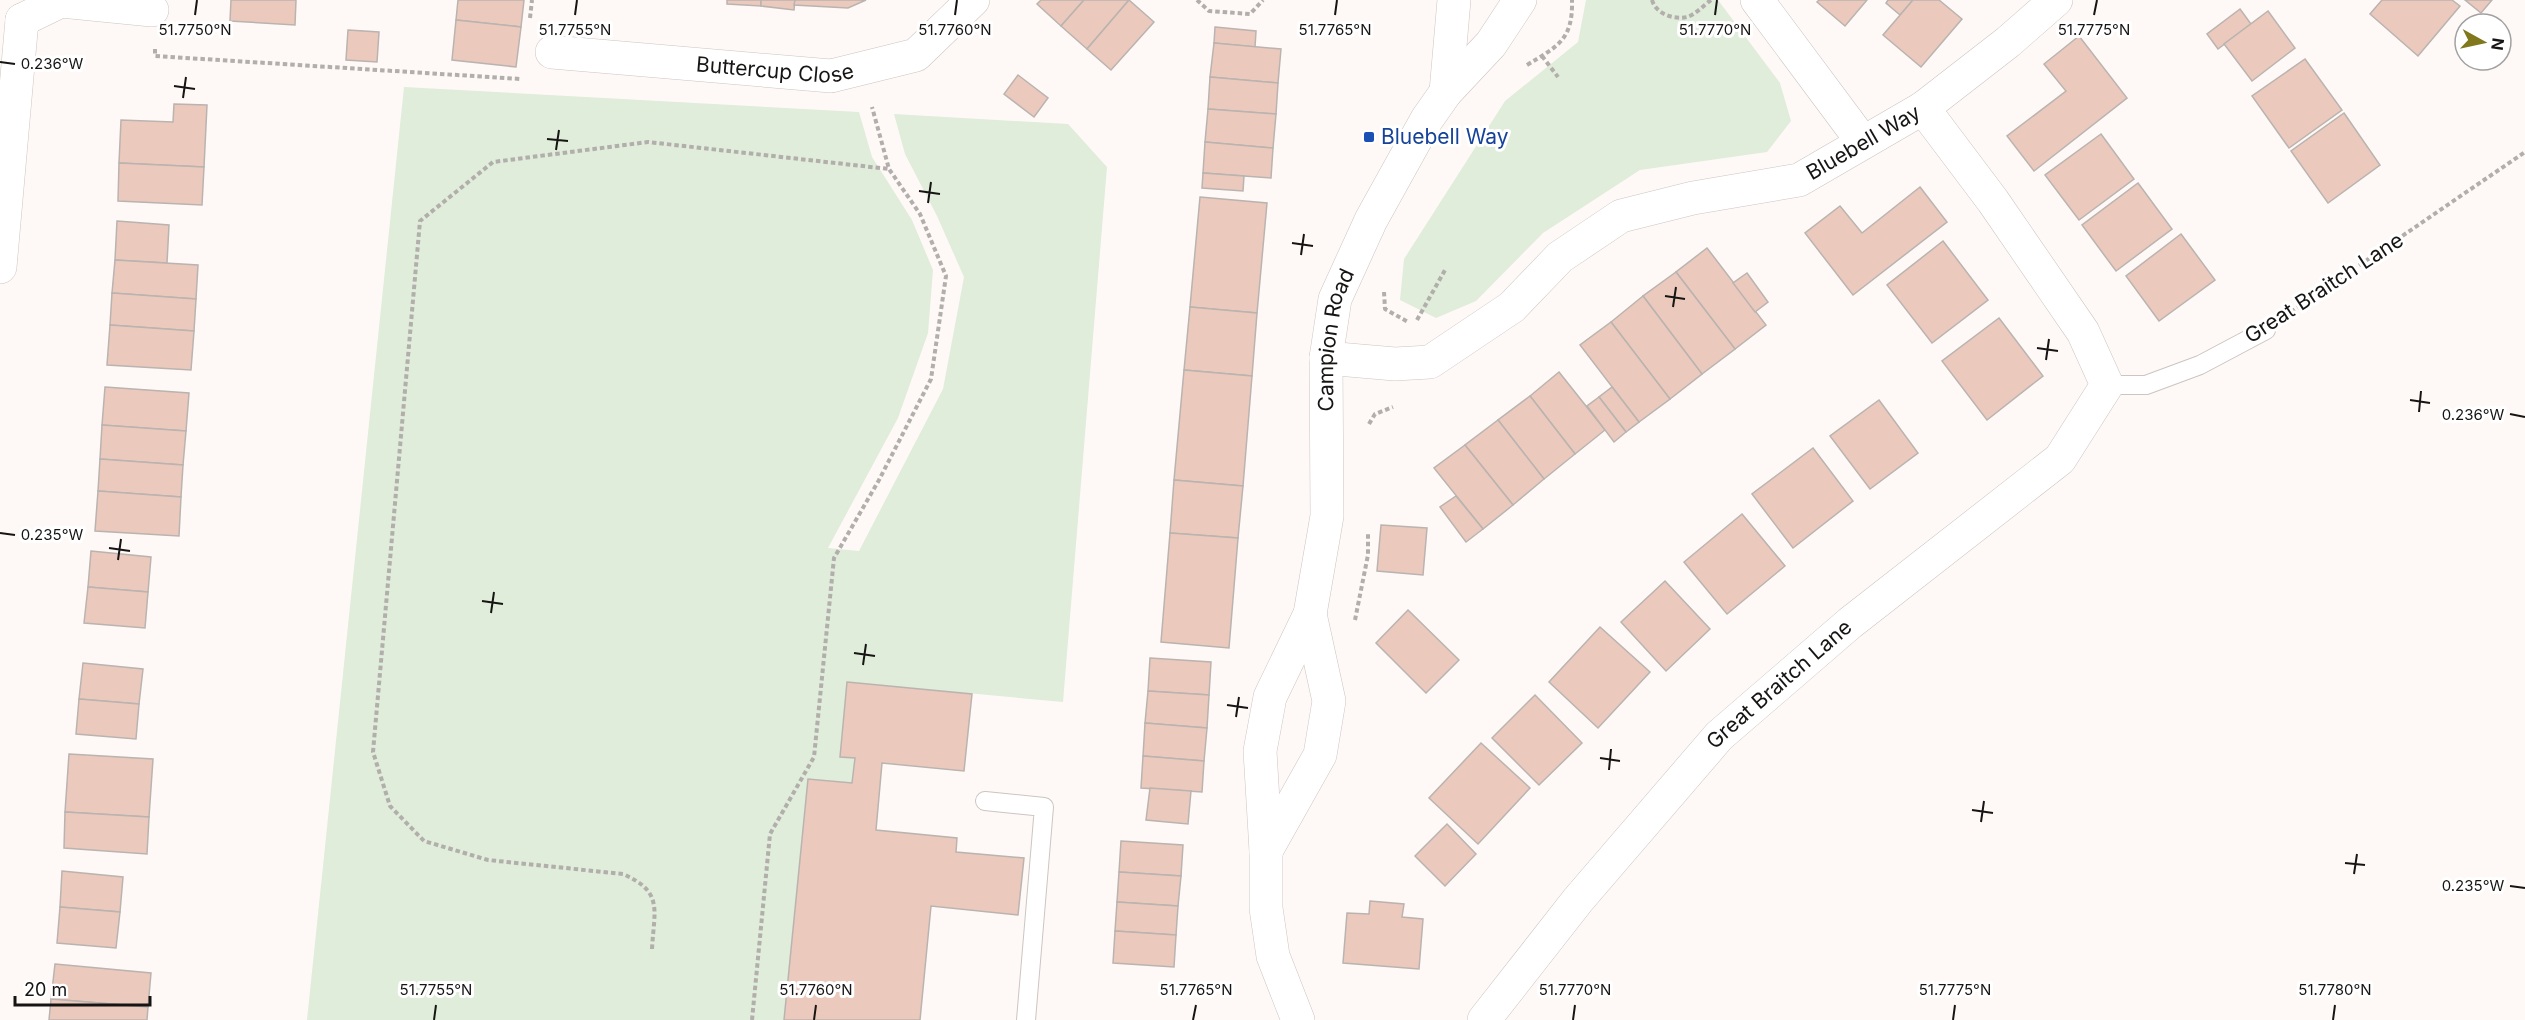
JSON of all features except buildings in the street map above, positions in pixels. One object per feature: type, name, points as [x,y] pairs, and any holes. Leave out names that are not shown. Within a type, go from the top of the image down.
[{"type":"street","points":[[0,267],[11,20],[61,0],[152,10]]},
{"type":"street","name":"Buttercup Close","points":[[552,52],[831,76],[916,55],[973,0]]},
{"type":"street","points":[[1446,92],[1454,0]]},
{"type":"street","name":"Campion Road","points":[[1298,1020],[1273,956],[1266,908],[1266,851],[1260,751],[1262,729],[1270,697],[1310,614],[1327,516],[1326,358],[1335,299],[1371,220],[1427,119],[1446,92],[1491,44],[1520,0]]},
{"type":"street","points":[[1757,0],[1863,141]]},
{"type":"street","name":"Bluebell Way","points":[[1326,358],[1395,364],[1430,362],[1512,307],[1560,257],[1621,216],[1693,198],[1799,180],[1923,108],[2008,42],[2056,0]]},
{"type":"street","points":[[1923,108],[1993,201],[2083,332],[2107,385]]},
{"type":"street","name":"Great Braitch Lane","points":[[1484,1020],[1578,900],[1719,736],[1850,623],[2060,459],[2107,385]]},
{"type":"street","name":"Campion Road","points":[[1266,851],[1320,755],[1324,742],[1329,702],[1310,614]]},
{"type":"lane","name":"Great Braitch Lane","points":[[2107,385],[2146,386],[2199,365],[2266,330]]},
{"type":"lane","points":[[985,801],[1044,807],[1026,1020]]},
{"type":"path","points":[[1197,0],[1209,11],[1250,14],[1263,0]]},
{"type":"path","points":[[1652,0],[1654,6],[1669,17],[1689,17],[1711,0]]},
{"type":"path","points":[[152,10],[155,56],[522,80],[524,69]]},
{"type":"path","points":[[1542,56],[1558,77]]},
{"type":"path","points":[[752,1020],[771,834],[814,757],[834,558],[879,480],[931,379],[946,276],[920,214],[889,169],[872,113]]},
{"type":"path","points":[[652,949],[655,902],[641,882],[623,874],[488,860],[424,841],[390,806],[372,752],[420,221],[493,162],[648,142],[889,169]]},
{"type":"path","name":"Great Braitch Lane","points":[[2266,330],[2525,152]]},
{"type":"path","points":[[1414,326],[1445,270]]},
{"type":"green space","points":[[1586,0],[1718,0],[1780,83],[1791,121],[1767,152],[1640,170],[1543,233],[1476,301],[1436,318],[1400,300],[1404,259],[1505,101],[1578,42]]},
{"type":"green space","points":[[404,87],[859,112],[872,157],[912,220],[933,270],[928,333],[898,418],[828,548],[859,551],[943,389],[964,277],[937,216],[905,154],[894,114],[1068,124],[1107,167],[1063,702],[847,682],[840,757],[855,758],[852,783],[808,779],[784,1020],[307,1020]]},
{"type":"place","name":"Bluebell Way","points":[[1369,137]]}]
